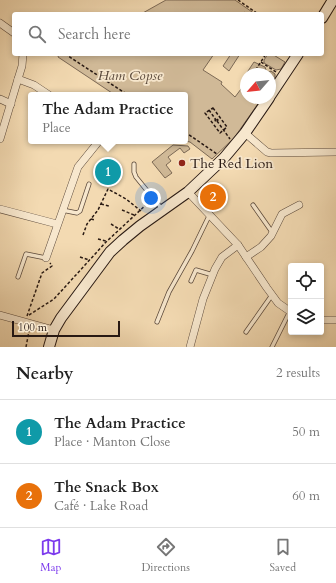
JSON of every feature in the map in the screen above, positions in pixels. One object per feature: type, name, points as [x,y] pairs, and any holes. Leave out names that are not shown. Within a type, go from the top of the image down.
[{"type":"main road","points":[[324,16],[333,6]]},
{"type":"main road","points":[[276,87],[297,56]]},
{"type":"main road","points":[[49,347],[54,330],[69,306],[110,252],[128,235],[162,209],[188,192],[224,158],[245,133],[264,104]]},
{"type":"street","points":[[0,24],[12,33]]},
{"type":"street","points":[[0,139],[22,66],[23,56]]},
{"type":"street","points":[[18,79],[34,85],[44,92]]},
{"type":"street","points":[[0,99],[10,104]]},
{"type":"street","points":[[245,133],[267,152],[271,153],[336,152]]},
{"type":"street","points":[[46,258],[78,167],[97,144]]},
{"type":"street","points":[[188,192],[238,244],[278,303],[288,310]]},
{"type":"street","points":[[246,257],[261,247],[270,236],[282,214],[299,205]]},
{"type":"street","points":[[0,209],[57,224]]},
{"type":"street","points":[[190,347],[203,299],[214,269],[222,257],[238,244]]},
{"type":"street","points":[[0,315],[28,321],[54,330]]},
{"type":"street","points":[[324,320],[336,320]]},
{"type":"lane","points":[[134,164],[134,172],[136,177],[162,209]]},
{"type":"lane","points":[[62,210],[77,213],[80,211],[88,184]]},
{"type":"lane","points":[[253,205],[272,232]]},
{"type":"lane","points":[[157,322],[169,292],[192,251],[210,214]]},
{"type":"lane","points":[[18,277],[26,254],[46,258]]},
{"type":"lane","points":[[191,281],[196,270],[213,275]]},
{"type":"lane","points":[[246,332],[272,295]]},
{"type":"lane","points":[[272,347],[288,318]]},
{"type":"path","points":[[238,0],[255,12]]},
{"type":"path","points":[[68,56],[123,92]]},
{"type":"path","points":[[256,68],[264,56]]},
{"type":"path","points":[[260,62],[279,74]]},
{"type":"path","points":[[213,108],[220,118],[227,127],[220,133],[205,114],[213,108]]},
{"type":"path","points":[[209,110],[233,142]]},
{"type":"path","points":[[213,123],[220,118]]},
{"type":"path","points":[[188,134],[224,158]]},
{"type":"path","points":[[83,235],[86,224],[101,204],[108,189],[126,199],[141,211]]},
{"type":"path","points":[[28,321],[54,299],[106,242],[149,202]]},
{"type":"path","points":[[101,204],[109,206]]},
{"type":"path","points":[[122,210],[134,215]]},
{"type":"path","points":[[91,219],[95,220]]},
{"type":"path","points":[[111,224],[119,229]]},
{"type":"path","points":[[98,239],[106,242]]},
{"type":"path","points":[[80,257],[90,260]]},
{"type":"path","points":[[26,347],[28,321],[42,273],[52,266],[46,258]]},
{"type":"green space","points":[[166,0],[235,0],[252,12],[244,12],[145,12]]},
{"type":"green space","name":"Ham Copse","points":[[58,56],[213,56],[203,70],[222,82],[221,84],[235,97],[240,90],[240,104],[258,104],[234,138],[212,159],[188,142],[188,92],[110,92]]},
{"type":"green space","points":[[230,56],[239,56],[229,71],[223,66]]},
{"type":"green space","points":[[267,56],[275,56],[285,62],[281,69],[276,70],[276,68],[273,68],[264,63]]},
{"type":"green space","points":[[254,62],[265,68],[250,68]]},
{"type":"green space","points":[[173,145],[188,146],[190,149],[184,153],[180,148],[168,157],[171,161],[166,165],[172,173],[165,178],[152,162]]},
{"type":"place","name":"The Red Lion","points":[[182,163]]},
{"type":"place","name":"The Adam Practice","points":[[108,172]]},
{"type":"place","name":"The Snack Box","points":[[213,197]]}]
